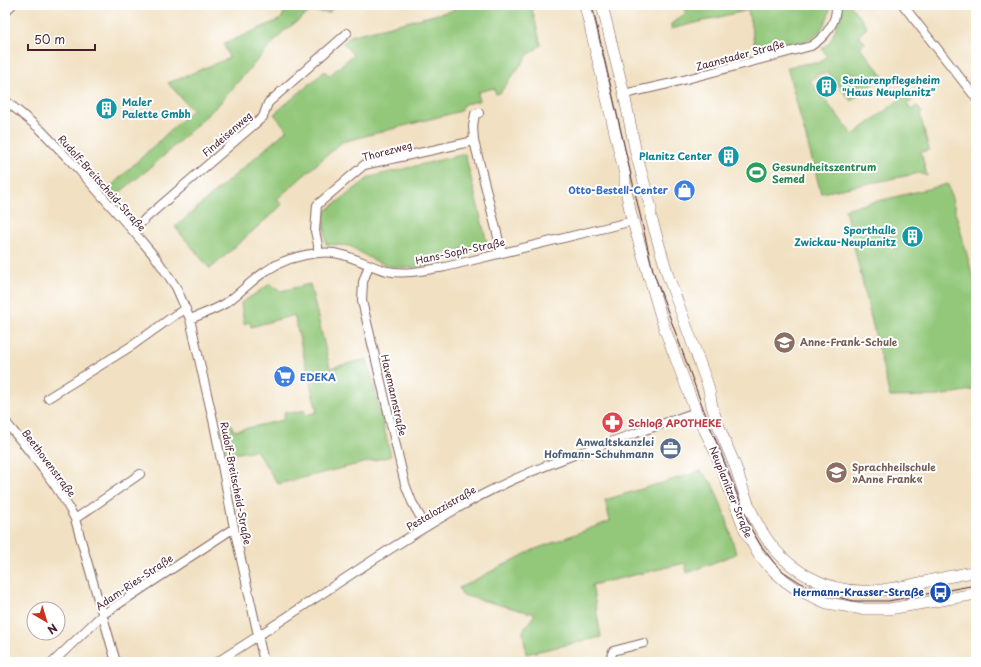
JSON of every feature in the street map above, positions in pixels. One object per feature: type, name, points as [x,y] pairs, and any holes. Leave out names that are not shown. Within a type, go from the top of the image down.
[{"type":"street","points":[[5,12],[12,5]]},
{"type":"street","name":"Neuplanitzer Straße","points":[[585,5],[626,175],[625,185],[633,222],[664,328],[696,412],[715,451],[734,503],[751,542],[759,555],[770,568],[798,590],[827,602],[863,609],[884,610],[976,594]]},
{"type":"street","name":"Neuplanitzer Straße","points":[[602,5],[624,94],[636,153],[651,208],[651,217],[668,276],[710,393],[711,405],[747,501],[760,529],[773,548],[803,574],[829,586],[862,591],[882,589],[976,572]]},
{"type":"street","name":"Zaanstader Straße","points":[[624,94],[668,84],[811,46],[821,38],[830,27],[835,17],[836,5]]},
{"type":"street","points":[[903,5],[976,98]]},
{"type":"street","name":"Findeisenweg","points":[[133,231],[146,218],[263,117],[268,103],[347,33]]},
{"type":"street","points":[[608,99],[624,94]]},
{"type":"street","name":"Rudolf-Breitscheid-Straße","points":[[5,100],[41,130],[79,170],[156,258],[176,287],[190,319],[214,424],[234,528],[264,662]]},
{"type":"street","points":[[479,113],[475,114],[473,126],[474,141],[502,253]]},
{"type":"street","name":"Thorezweg","points":[[318,252],[318,245],[314,231],[317,206],[364,165],[474,141]]},
{"type":"street","points":[[633,222],[651,217]]},
{"type":"street","name":"Hans-Soph-Straße","points":[[190,319],[217,308],[266,271],[290,258],[318,252],[332,253],[345,255],[388,271],[419,272],[633,222]]},
{"type":"street","name":"Havemannstraße","points":[[369,265],[363,282],[362,301],[405,484],[412,502],[426,527]]},
{"type":"street","points":[[48,398],[133,345],[175,315],[186,310]]},
{"type":"street","points":[[696,412],[711,405]]},
{"type":"street","name":"Pestalozzistraße","points":[[217,662],[370,562],[476,498],[535,470],[696,412]]},
{"type":"street","name":"Beethovenstraße","points":[[5,421],[39,464],[76,519],[116,662]]},
{"type":"street","points":[[76,519],[140,474]]},
{"type":"street","name":"Adam-Ries-Straße","points":[[53,662],[102,615],[234,528]]},
{"type":"street","points":[[609,662],[612,651],[644,644]]},
{"type":"green space","points":[[288,5],[335,5],[329,13],[311,11],[284,31],[221,102],[156,163],[115,196],[109,188],[192,110],[168,83],[229,58],[224,44],[281,19]]},
{"type":"green space","points":[[453,5],[531,5],[541,45],[528,55],[500,93],[496,94],[494,88],[478,92],[479,101],[464,104],[461,111],[342,142],[277,199],[282,205],[210,269],[175,227],[287,130],[274,114],[325,71],[329,76],[353,55],[343,43],[350,36],[454,10]]},
{"type":"green space","points":[[685,5],[831,5],[824,25],[815,36],[790,46],[756,53],[748,10],[671,29],[671,24],[686,13]]},
{"type":"green space","points":[[841,5],[850,5],[865,24],[867,28],[859,35],[865,43],[860,47],[883,76],[851,101],[828,72],[823,75],[821,73],[810,81],[853,135],[907,94],[912,100],[907,105],[912,110],[917,106],[922,113],[920,114],[929,150],[921,152],[927,176],[920,173],[821,193],[787,67],[819,63],[827,56],[822,49],[830,42],[841,15]]},
{"type":"green space","points":[[465,154],[487,243],[433,256],[435,265],[406,268],[389,266],[373,260],[350,246],[326,244],[324,224],[326,211],[370,177]]},
{"type":"green space","points":[[948,184],[976,288],[976,389],[939,396],[890,397],[845,209]]},
{"type":"green space","points":[[270,284],[281,291],[310,284],[330,368],[367,359],[391,456],[278,484],[256,450],[227,455],[221,427],[231,424],[234,431],[283,420],[285,411],[293,413],[304,410],[306,415],[317,412],[294,315],[251,327],[250,322],[244,324],[241,303]]},
{"type":"green space","points":[[701,471],[712,483],[725,514],[736,554],[687,573],[685,563],[592,585],[601,637],[526,654],[523,631],[535,614],[462,595],[459,588],[533,550],[610,521],[605,500]]},
{"type":"tram line","points":[[592,5],[653,271],[703,408],[741,505],[751,529],[760,544],[775,564],[801,583],[833,596],[854,601],[888,601],[976,585]]},
{"type":"place","name":"Seniorenpflegeheim \"Haus Neuplanitz\"","points":[[827,86]]},
{"type":"place","name":"Maler Palette Gmbh","points":[[106,108]]},
{"type":"place","name":"Planitz Center","points":[[728,156]]},
{"type":"place","name":"Gesundheitszentrum Semed","points":[[757,173]]},
{"type":"place","name":"Otto-Bestell-Center","points":[[684,190]]},
{"type":"place","name":"Sporthalle Zwickau-Neuplanitz","points":[[912,236]]},
{"type":"place","name":"Anne-Frank-Schule","points":[[785,342]]},
{"type":"place","name":"EDEKA","points":[[284,377]]},
{"type":"place","name":"Schloß APOTHEKE","points":[[612,423]]},
{"type":"place","name":"Anwaltskanzlei Hofmann-Schuhmann","points":[[670,448]]},
{"type":"place","name":"Sprachheilschule »Anne Frank«","points":[[837,473]]},
{"type":"place","name":"Hermann-Krasser-Straße","points":[[940,592]]}]
